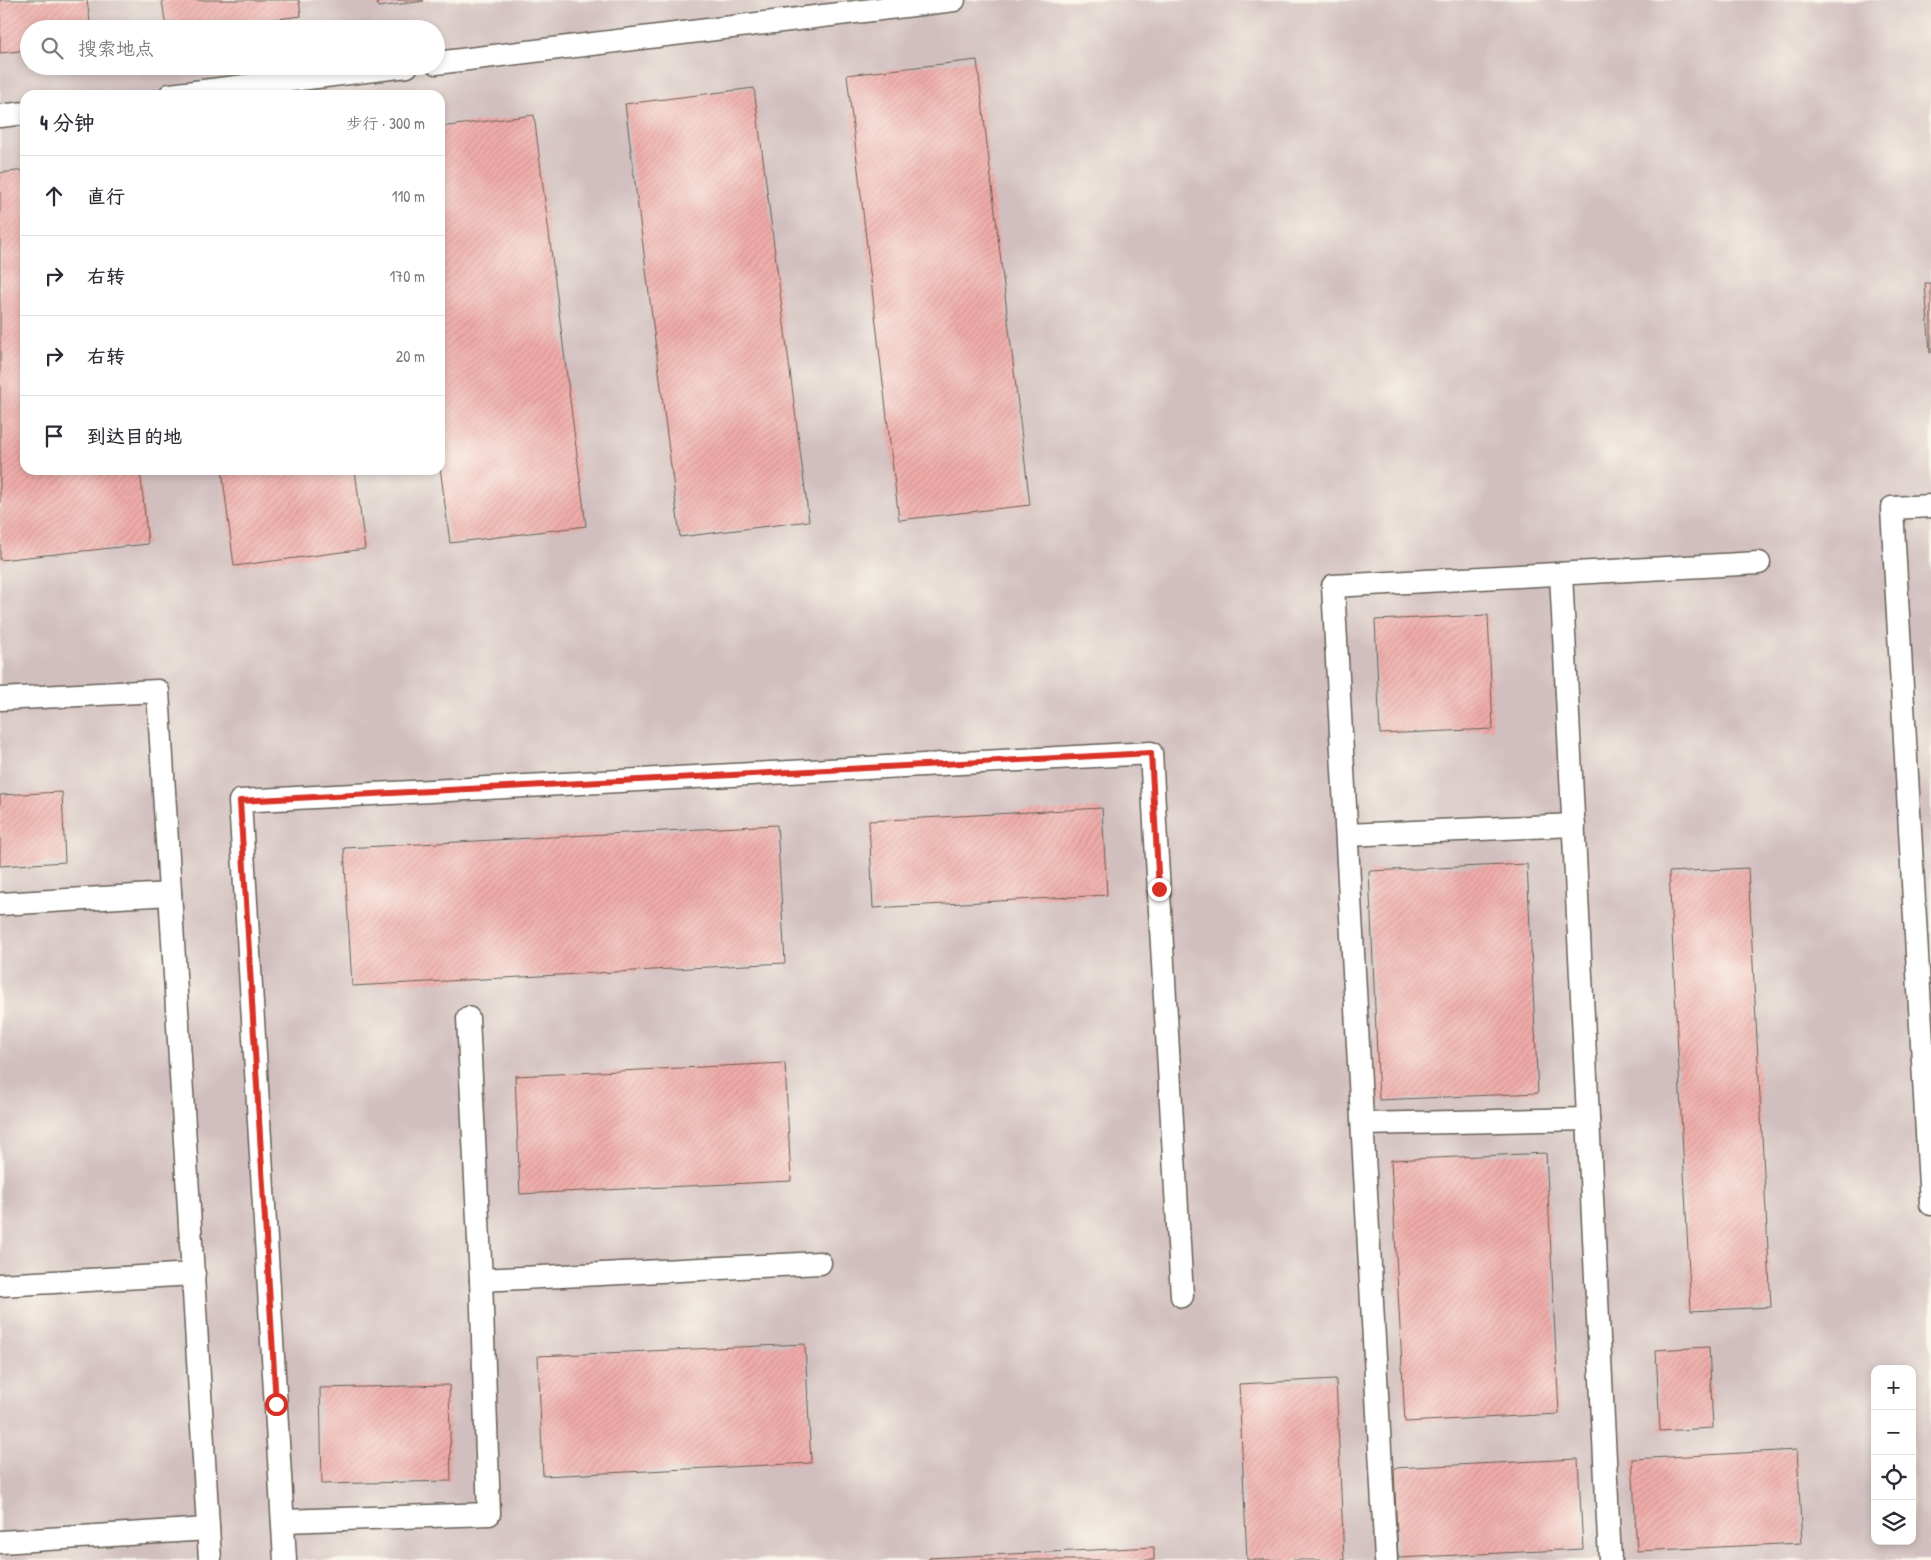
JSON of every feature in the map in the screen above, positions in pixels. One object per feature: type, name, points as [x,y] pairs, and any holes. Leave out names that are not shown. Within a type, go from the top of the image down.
[{"type":"lane","points":[[445,62],[954,0]]},
{"type":"lane","points":[[211,90],[333,75]]},
{"type":"lane","points":[[0,116],[20,113]]},
{"type":"lane","points":[[1931,506],[1892,508],[1928,1106],[1931,1204]]},
{"type":"lane","points":[[1386,1560],[1333,586],[1759,563]]},
{"type":"lane","points":[[1561,574],[1610,1560]]},
{"type":"lane","points":[[0,699],[158,691],[210,1560]]},
{"type":"lane","points":[[285,1560],[240,801],[1151,753],[1182,1296]]},
{"type":"lane","points":[[1346,835],[1574,825]]},
{"type":"lane","points":[[0,904],[170,894]]},
{"type":"lane","points":[[283,1521],[489,1514],[481,1280],[468,1018]]},
{"type":"lane","points":[[1362,1124],[1588,1119]]},
{"type":"lane","points":[[481,1280],[820,1263]]},
{"type":"lane","points":[[0,1285],[194,1274]]},
{"type":"lane","points":[[0,1542],[208,1529]]},
{"type":"shaded area","points":[[0,0],[1931,0],[1931,1560],[0,1560]]},
{"type":"building","points":[[0,0],[87,0],[90,20],[20,20],[20,51],[0,53]]},
{"type":"building","points":[[162,0],[299,0],[301,16],[270,20],[165,20]]},
{"type":"building","points":[[377,0],[423,0],[424,1],[378,7]]},
{"type":"building","points":[[977,60],[1030,505],[899,520],[847,75]]},
{"type":"building","points":[[754,88],[809,521],[680,537],[625,104]]},
{"type":"building","points":[[534,115],[586,526],[450,543],[441,475],[445,475],[445,126]]},
{"type":"building","points":[[20,171],[20,475],[141,475],[148,544],[0,560],[0,173]]},
{"type":"building","points":[[1925,283],[1931,283],[1931,353],[1930,353]]},
{"type":"building","points":[[223,475],[356,475],[365,549],[234,566]]},
{"type":"building","points":[[1488,615],[1493,729],[1380,734],[1375,620]]},
{"type":"building","points":[[62,792],[65,862],[0,866],[0,795]]},
{"type":"building","points":[[1102,808],[1107,895],[873,908],[869,821]]},
{"type":"building","points":[[777,825],[785,963],[352,986],[344,848]]},
{"type":"building","points":[[1527,864],[1538,1093],[1379,1100],[1369,871]]},
{"type":"building","points":[[1748,868],[1771,1307],[1691,1311],[1669,872]]},
{"type":"building","points":[[785,1063],[791,1181],[520,1194],[515,1076]]},
{"type":"building","points":[[1546,1153],[1559,1414],[1405,1422],[1391,1160]]},
{"type":"building","points":[[805,1344],[811,1463],[543,1476],[538,1356]]},
{"type":"building","points":[[1709,1347],[1713,1428],[1660,1431],[1656,1350]]},
{"type":"building","points":[[1336,1379],[1344,1560],[1247,1560],[1239,1384]]},
{"type":"building","points":[[449,1385],[451,1481],[322,1484],[320,1388]]},
{"type":"building","points":[[1797,1450],[1802,1543],[1637,1551],[1632,1459]]},
{"type":"building","points":[[1578,1459],[1583,1549],[1398,1558],[1394,1468]]},
{"type":"building","points":[[1154,1547],[1154,1560],[929,1560],[929,1558]]},
{"type":"route","points":[[276,1404],[240,801],[1151,753],[1159,889]]}]
